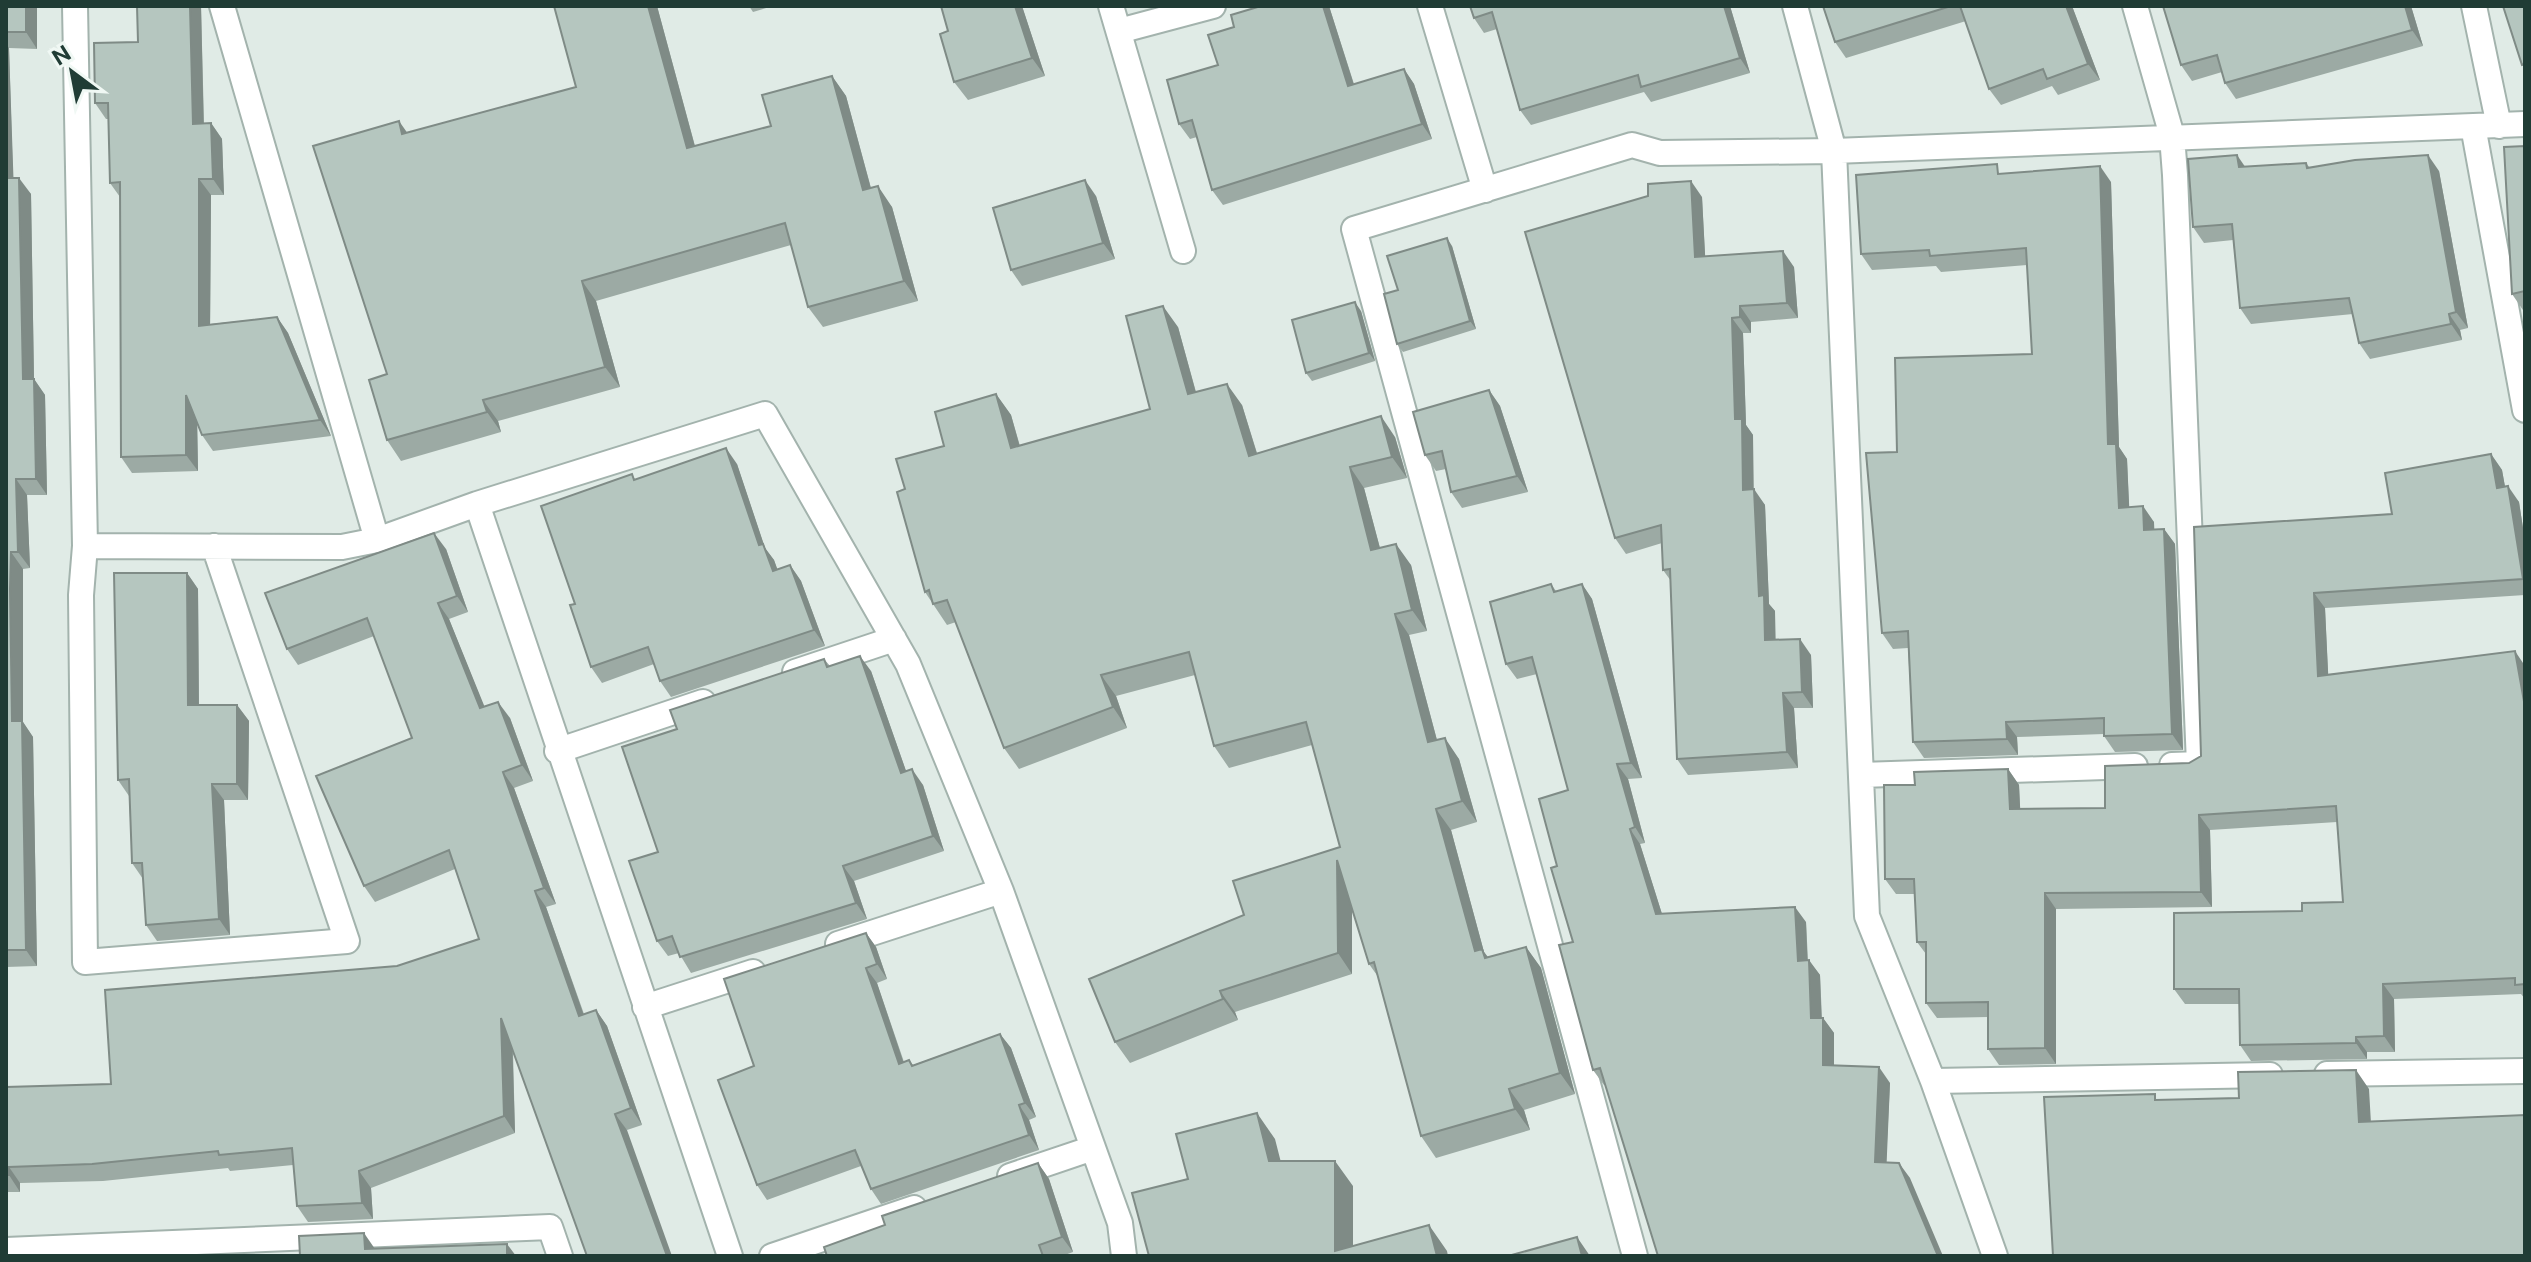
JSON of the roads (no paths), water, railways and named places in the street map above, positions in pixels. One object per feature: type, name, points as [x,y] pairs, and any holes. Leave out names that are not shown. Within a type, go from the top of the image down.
[{"type":"street","points":[[75,6],[85,546],[81,595],[85,962],[347,941],[214,546]]},
{"type":"street","points":[[222,6],[377,540]]},
{"type":"street","points":[[1111,6],[1183,251]]},
{"type":"street","points":[[1119,31],[1213,6]]},
{"type":"street","points":[[1430,6],[1485,190]]},
{"type":"street","points":[[1795,6],[1834,151],[1867,916],[1933,1081],[1995,1256]]},
{"type":"street","points":[[1861,775],[2199,764],[2172,136],[2135,6]]},
{"type":"street","points":[[2474,6],[2499,126]]},
{"type":"street","points":[[1635,1256],[1354,229],[1632,145],[1660,153],[1834,151],[2525,124]]},
{"type":"street","points":[[2473,126],[2525,410]]},
{"type":"street","points":[[85,546],[342,547],[377,540],[477,504],[765,414],[908,664],[1001,891],[1120,1223],[1124,1256]]},
{"type":"street","points":[[477,504],[557,751],[730,1256]]},
{"type":"street","points":[[777,678],[894,639]]},
{"type":"street","points":[[557,751],[733,693]]},
{"type":"street","points":[[808,954],[1001,891]]},
{"type":"street","points":[[645,1007],[779,963]]},
{"type":"street","points":[[1933,1081],[2525,1071]]},
{"type":"street","points":[[991,1182],[1093,1148]]},
{"type":"street","points":[[772,1256],[932,1202]]},
{"type":"street","points":[[6,1250],[312,1247],[550,1227],[560,1256]]}]
